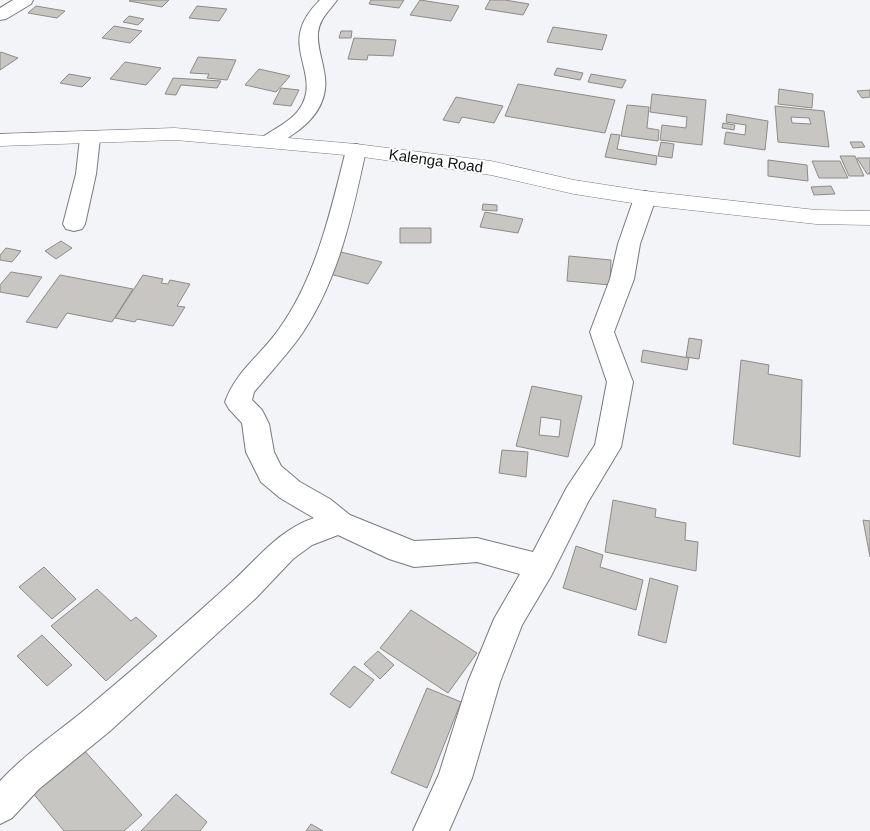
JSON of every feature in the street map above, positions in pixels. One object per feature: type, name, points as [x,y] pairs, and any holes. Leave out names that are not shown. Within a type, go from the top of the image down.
[{"type":"main road","name":"Kalenga Road","points":[[0,140],[175,134],[268,142],[356,150],[491,168],[574,187],[645,198],[816,217],[870,218]]},
{"type":"street","points":[[0,15],[25,0]]},
{"type":"street","points":[[268,142],[296,124],[310,109],[316,95],[317,75],[310,54],[309,31],[321,8],[329,0]]},
{"type":"street","points":[[74,224],[86,174],[90,138]]},
{"type":"street","points":[[356,150],[339,224],[310,296],[288,335],[243,388],[238,402],[253,417],[256,424],[260,452],[271,474],[290,490],[320,507],[340,523],[399,550],[414,554],[477,550],[540,567]]},
{"type":"street","points":[[431,831],[455,778],[484,682],[509,619],[540,567],[577,495],[608,448],[620,382],[602,332],[622,279],[629,244],[645,198]]},
{"type":"street","points":[[0,806],[27,777],[98,720],[245,589],[283,550],[308,533],[340,523]]},
{"type":"building","points":[[169,0],[162,7],[129,1]]},
{"type":"building","points":[[371,0],[404,0],[399,8],[369,4]]},
{"type":"building","points":[[420,0],[459,6],[451,21],[410,15]]},
{"type":"building","points":[[490,0],[505,0],[529,4],[523,15],[485,9]]},
{"type":"building","points":[[36,6],[65,11],[57,18],[28,13]]},
{"type":"building","points":[[197,6],[227,9],[219,21],[189,18]]},
{"type":"building","points":[[129,16],[144,19],[138,25],[123,22]]},
{"type":"building","points":[[114,26],[142,31],[130,43],[102,38]]},
{"type":"building","points":[[553,27],[607,35],[602,50],[547,42]]},
{"type":"building","points":[[341,31],[352,31],[351,38],[339,38]]},
{"type":"building","points":[[354,38],[396,40],[393,56],[368,55],[367,60],[348,59]]},
{"type":"building","points":[[0,53],[18,58],[0,70]]},
{"type":"building","points":[[198,57],[236,60],[227,80],[207,78],[209,74],[190,73]]},
{"type":"building","points":[[125,62],[161,68],[146,85],[110,79]]},
{"type":"building","points":[[557,68],[583,73],[580,80],[554,75]]},
{"type":"building","points":[[259,69],[290,76],[276,92],[245,85]]},
{"type":"building","points":[[69,74],[91,78],[82,87],[60,83]]},
{"type":"building","points":[[591,74],[626,80],[622,88],[588,82]]},
{"type":"building","points":[[173,78],[221,81],[217,88],[181,85],[176,95],[165,94]]},
{"type":"building","points":[[518,84],[615,100],[605,133],[505,116]]},
{"type":"building","points":[[281,88],[299,90],[291,106],[273,104]]},
{"type":"building","points":[[779,89],[813,94],[812,108],[778,104]]},
{"type":"building","points":[[870,90],[870,97],[862,98],[857,91]]},
{"type":"building","points":[[652,94],[706,100],[702,145],[660,140],[662,125],[686,128],[687,117],[650,112]]},
{"type":"building","points":[[456,97],[503,106],[494,123],[462,117],[459,123],[443,120]]},
{"type":"building","points":[[627,105],[649,107],[647,128],[659,130],[658,141],[621,136]]},
{"type":"building","points":[[775,106],[824,111],[829,147],[778,142]],"holes":[[[791,117],[809,118],[811,124],[792,123]]]},
{"type":"building","points":[[727,114],[768,121],[765,150],[724,144],[726,132],[745,135],[746,125],[726,122]]},
{"type":"building","points":[[723,123],[735,125],[734,130],[722,128]]},
{"type":"building","points":[[611,134],[620,135],[617,149],[657,156],[656,165],[605,157]]},
{"type":"building","points":[[661,142],[674,144],[672,158],[658,156]]},
{"type":"building","points":[[850,142],[862,142],[865,147],[853,148]]},
{"type":"building","points":[[840,156],[855,156],[864,176],[849,176]]},
{"type":"building","points":[[857,158],[870,158],[870,174],[867,174]]},
{"type":"building","points":[[768,160],[807,165],[808,181],[768,176]]},
{"type":"building","points":[[812,161],[840,161],[848,178],[819,178]]},
{"type":"building","points":[[831,186],[835,194],[814,195],[811,187]]},
{"type":"building","points":[[483,204],[497,205],[497,211],[482,210]]},
{"type":"building","points":[[485,212],[523,219],[518,233],[480,227]]},
{"type":"building","points":[[400,228],[431,228],[431,243],[400,243]]},
{"type":"building","points":[[61,241],[72,248],[56,259],[45,251]]},
{"type":"building","points":[[6,248],[21,251],[12,262],[0,260],[0,255]]},
{"type":"building","points":[[341,252],[382,262],[368,284],[326,273]]},
{"type":"building","points":[[569,256],[611,260],[610,285],[567,281]]},
{"type":"building","points":[[11,272],[42,277],[28,297],[0,292],[0,285]]},
{"type":"building","points":[[60,275],[133,289],[112,322],[67,313],[57,328],[26,322]]},
{"type":"building","points":[[143,275],[163,279],[161,283],[168,284],[170,280],[190,284],[177,306],[185,307],[173,326],[137,319],[135,322],[115,318]]},
{"type":"building","points":[[689,338],[702,340],[699,359],[686,357]]},
{"type":"building","points":[[643,350],[689,358],[687,370],[641,362]]},
{"type":"building","points":[[741,360],[769,365],[768,374],[802,380],[800,457],[733,444]]},
{"type":"building","points":[[532,386],[582,396],[568,457],[516,446]],"holes":[[[541,417],[561,420],[559,437],[539,435]]]},
{"type":"building","points":[[502,450],[528,452],[526,477],[499,473]]},
{"type":"building","points":[[613,500],[656,509],[655,517],[686,523],[685,540],[698,542],[696,571],[605,552]]},
{"type":"building","points":[[863,520],[870,521],[870,557]]},
{"type":"building","points":[[576,546],[603,555],[600,567],[643,580],[636,610],[563,588]]},
{"type":"building","points":[[44,567],[76,599],[52,619],[19,587]]},
{"type":"building","points":[[650,578],[678,586],[666,643],[638,635]]},
{"type":"building","points":[[97,589],[131,621],[136,617],[157,636],[106,681],[51,626]]},
{"type":"building","points":[[411,610],[477,653],[448,693],[380,648]]},
{"type":"building","points":[[42,635],[72,665],[47,686],[17,656]]},
{"type":"building","points":[[378,651],[394,665],[380,679],[364,664]]},
{"type":"building","points":[[354,666],[374,680],[350,708],[330,694]]},
{"type":"building","points":[[427,688],[461,702],[427,788],[391,773]]},
{"type":"building","points":[[83,749],[142,815],[124,831],[64,831],[32,792]]},
{"type":"building","points":[[176,794],[207,822],[200,831],[141,831]]},
{"type":"building","points":[[311,824],[323,831],[306,831]]}]
